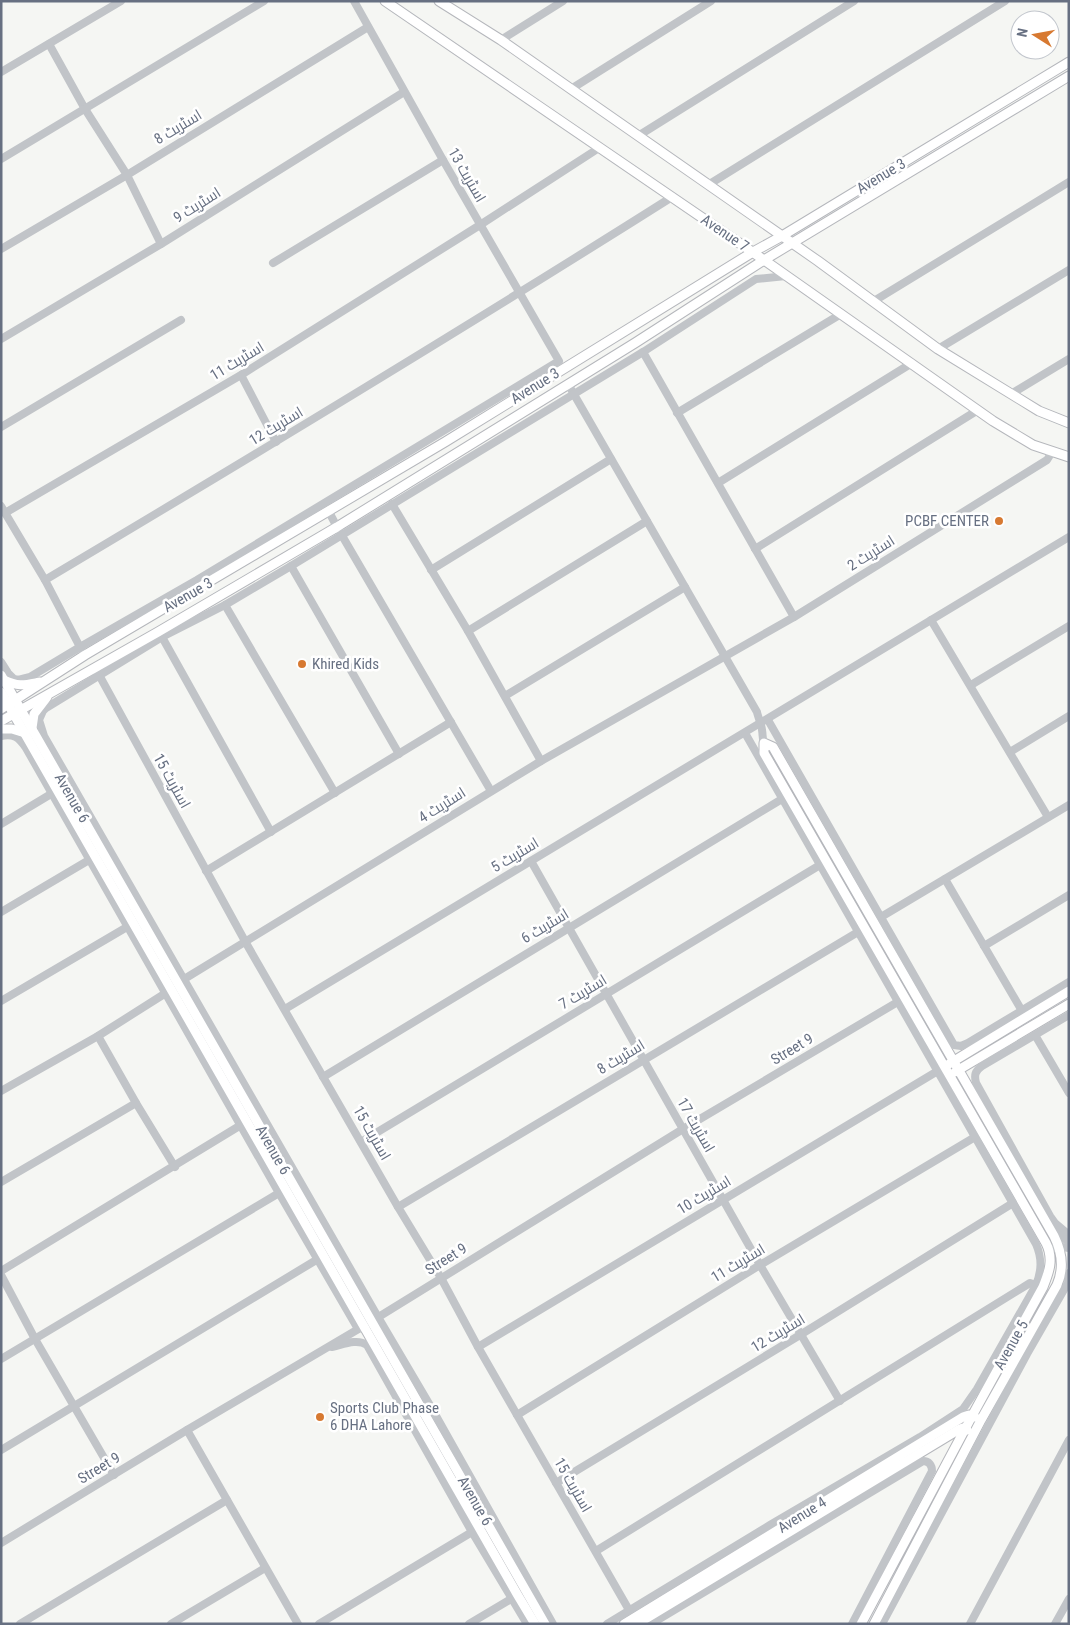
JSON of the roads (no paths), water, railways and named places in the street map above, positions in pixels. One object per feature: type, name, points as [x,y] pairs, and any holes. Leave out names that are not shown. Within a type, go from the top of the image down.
[{"type":"main road","name":"Avenue 7","points":[[385,1],[753,252],[978,410],[1025,440],[1069,457]]},
{"type":"main road","name":"Avenue 7","points":[[439,1],[500,40],[782,236],[938,349],[1039,411],[1069,423]]},
{"type":"main road","name":"Avenue 3","points":[[1,721],[12,707],[44,681],[85,655],[329,512],[753,252],[1069,62]]},
{"type":"main road","name":"Avenue 3","points":[[12,707],[50,694],[339,531],[764,260],[1069,76]]},
{"type":"main road","points":[[3,678],[21,686],[44,681]]},
{"type":"main road","name":"Avenue 6","points":[[3,678],[12,707]]},
{"type":"main road","name":"Avenue 6","points":[[1,692],[35,742],[368,1323],[545,1624]]},
{"type":"main road","points":[[1,729],[28,731],[34,714],[50,694]]},
{"type":"main road","points":[[1050,1253],[949,1076],[941,1069],[901,1000],[764,753],[764,743],[773,747],[870,905],[947,1042],[959,1070],[1064,1252]]},
{"type":"main road","points":[[941,1069],[970,1047],[1069,992]]},
{"type":"main road","points":[[949,1076],[1069,1004]]},
{"type":"main road","name":"Avenue 5","points":[[874,1624],[981,1420],[1059,1280],[1064,1252]]},
{"type":"main road","name":"Avenue 5","points":[[861,1624],[1043,1287],[1050,1268],[1050,1253]]},
{"type":"main road","name":"Avenue 6","points":[[368,1323],[512,1586],[535,1624]]},
{"type":"main road","points":[[972,1416],[981,1420]]},
{"type":"main road","name":"Avenue 4","points":[[624,1624],[963,1417],[972,1416]]},
{"type":"main road","points":[[965,1429],[974,1434]]},
{"type":"main road","name":"Avenue 4","points":[[638,1624],[958,1430],[965,1429]]},
{"type":"street","points":[[1,72],[121,1]]},
{"type":"street","points":[[1,159],[264,1]]},
{"type":"street","name":"اسٹریٹ 13","points":[[80,647],[196,580],[559,361],[404,92],[354,1]]},
{"type":"street","points":[[500,40],[563,1]]},
{"type":"street","points":[[571,89],[711,1]]},
{"type":"street","points":[[638,136],[854,1]]},
{"type":"street","points":[[708,185],[1005,1]]},
{"type":"street","name":"اسٹریٹ 8","points":[[1,249],[127,175],[368,27]]},
{"type":"street","points":[[49,44],[85,109],[127,175],[161,244]]},
{"type":"street","name":"اسٹریٹ 9","points":[[1,339],[161,244],[404,92]]},
{"type":"street","name":"اسٹریٹ 11","points":[[3,510],[241,375],[599,148]]},
{"type":"street","points":[[273,263],[443,160]]},
{"type":"street","points":[[874,301],[1069,182]]},
{"type":"street","name":"اسٹریٹ 12","points":[[45,580],[520,293],[672,197]]},
{"type":"street","points":[[938,349],[1069,270]]},
{"type":"street","points":[[553,1624],[431,1407],[318,1259],[279,1193],[241,1125],[174,987],[127,927],[51,794],[35,742],[39,720],[43,711],[99,676],[162,637],[225,605],[291,566],[339,531],[392,504],[642,352],[756,279],[786,276]]},
{"type":"street","points":[[733,280],[739,290]]},
{"type":"street","points":[[677,413],[841,314]]},
{"type":"street","points":[[1,427],[181,320]]},
{"type":"street","points":[[642,352],[794,617]]},
{"type":"street","points":[[1011,394],[1069,359]]},
{"type":"street","points":[[718,483],[912,363]]},
{"type":"street","points":[[241,375],[276,442]]},
{"type":"street","points":[[568,384],[757,712],[764,743]]},
{"type":"street","points":[[755,549],[978,410]]},
{"type":"street","name":"اسٹریٹ 2","points":[[725,655],[794,617],[1048,460],[1052,452]]},
{"type":"street","points":[[431,570],[610,459]]},
{"type":"street","points":[[392,504],[468,631],[541,761]]},
{"type":"street","points":[[3,510],[45,580],[85,655]]},
{"type":"street","points":[[329,512],[492,791]]},
{"type":"street","points":[[468,631],[647,521]]},
{"type":"street","name":"اسٹریٹ 5","points":[[285,1009],[768,720],[1069,537]]},
{"type":"street","points":[[291,566],[399,754]]},
{"type":"street","points":[[505,696],[685,588]]},
{"type":"street","points":[[225,605],[335,793]]},
{"type":"street","points":[[931,620],[1048,817]]},
{"type":"street","points":[[970,685],[1069,626]]},
{"type":"street","points":[[162,637],[271,832]]},
{"type":"street","points":[[1,662],[14,678],[18,680],[27,679],[80,647]]},
{"type":"street","name":"اسٹریٹ 4","points":[[1,1092],[98,1036],[174,987],[541,761],[725,655]]},
{"type":"street","name":"اسٹریٹ 15","points":[[95,667],[246,943],[441,1278],[478,1347],[630,1610]]},
{"type":"street","points":[[1010,752],[1069,716]]},
{"type":"street","points":[[768,720],[870,905],[881,917],[947,1042],[957,1046],[970,1047],[1022,1011],[1069,982]]},
{"type":"street","points":[[206,871],[451,722]]},
{"type":"street","points":[[745,733],[858,932],[901,1000]]},
{"type":"street","points":[[1,736],[11,735],[35,742]]},
{"type":"street","points":[[1,824],[51,794]]},
{"type":"street","name":"اسٹریٹ 6","points":[[324,1077],[782,799]]},
{"type":"street","points":[[881,917],[1069,804]]},
{"type":"street","points":[[1,912],[89,860]]},
{"type":"street","name":"اسٹریٹ 17","points":[[531,861],[800,1336],[840,1400]]},
{"type":"street","name":"اسٹریٹ 7","points":[[361,1142],[820,865]]},
{"type":"street","points":[[945,879],[1022,1011]]},
{"type":"street","points":[[984,946],[1069,895]]},
{"type":"street","points":[[1,1001],[127,927]]},
{"type":"street","name":"اسٹریٹ 8","points":[[398,1207],[858,932]]},
{"type":"street","name":"Street 9","points":[[1,1543],[368,1323],[683,1129],[901,1000]]},
{"type":"street","points":[[1069,1015],[977,1069],[974,1078],[1050,1216],[1069,1236]]},
{"type":"street","points":[[1036,1035],[1069,1094]]},
{"type":"street","points":[[98,1036],[175,1167]]},
{"type":"street","points":[[607,1624],[963,1409],[977,1389],[1036,1284],[1042,1264],[1039,1250],[975,1137],[941,1069]]},
{"type":"street","name":"اسٹریٹ 10","points":[[478,1347],[941,1069]]},
{"type":"street","points":[[1,1182],[136,1103]]},
{"type":"street","points":[[1,1271],[175,1167],[241,1125]]},
{"type":"street","name":"اسٹریٹ 11","points":[[517,1415],[975,1137]]},
{"type":"street","points":[[1,1359],[279,1193]]},
{"type":"street","name":"اسٹریٹ 12","points":[[556,1484],[800,1336],[1013,1203]]},
{"type":"street","points":[[1050,1228],[1069,1242]]},
{"type":"street","points":[[1050,1253],[1064,1252]]},
{"type":"street","points":[[1,1450],[318,1259]]},
{"type":"street","points":[[1059,1280],[1069,1273]]},
{"type":"street","points":[[1,1275],[35,1339],[114,1475]]},
{"type":"street","points":[[882,1624],[1026,1354],[1069,1281]]},
{"type":"street","points":[[596,1551],[1030,1283],[1036,1284]]},
{"type":"street","points":[[324,1349],[357,1342],[363,1342],[367,1345],[472,1532],[527,1624]]},
{"type":"street","points":[[1011,1344],[1021,1350]]},
{"type":"street","points":[[187,1430],[298,1624]]},
{"type":"street","points":[[970,1624],[1069,1440]]},
{"type":"street","points":[[651,1624],[923,1461],[929,1462],[932,1471],[852,1624]]},
{"type":"street","points":[[20,1624],[227,1500]]},
{"type":"street","points":[[319,1624],[472,1532]]},
{"type":"street","points":[[170,1624],[265,1568]]},
{"type":"street","points":[[469,1624],[512,1599]]},
{"type":"street","points":[[1055,1624],[1069,1599]]},
{"type":"place","name":"PCBF CENTER","points":[[999,521]]},
{"type":"place","name":"Khired Kids","points":[[302,664]]},
{"type":"place","name":"Sports Club Phase 6 DHA Lahore","points":[[320,1417]]}]
